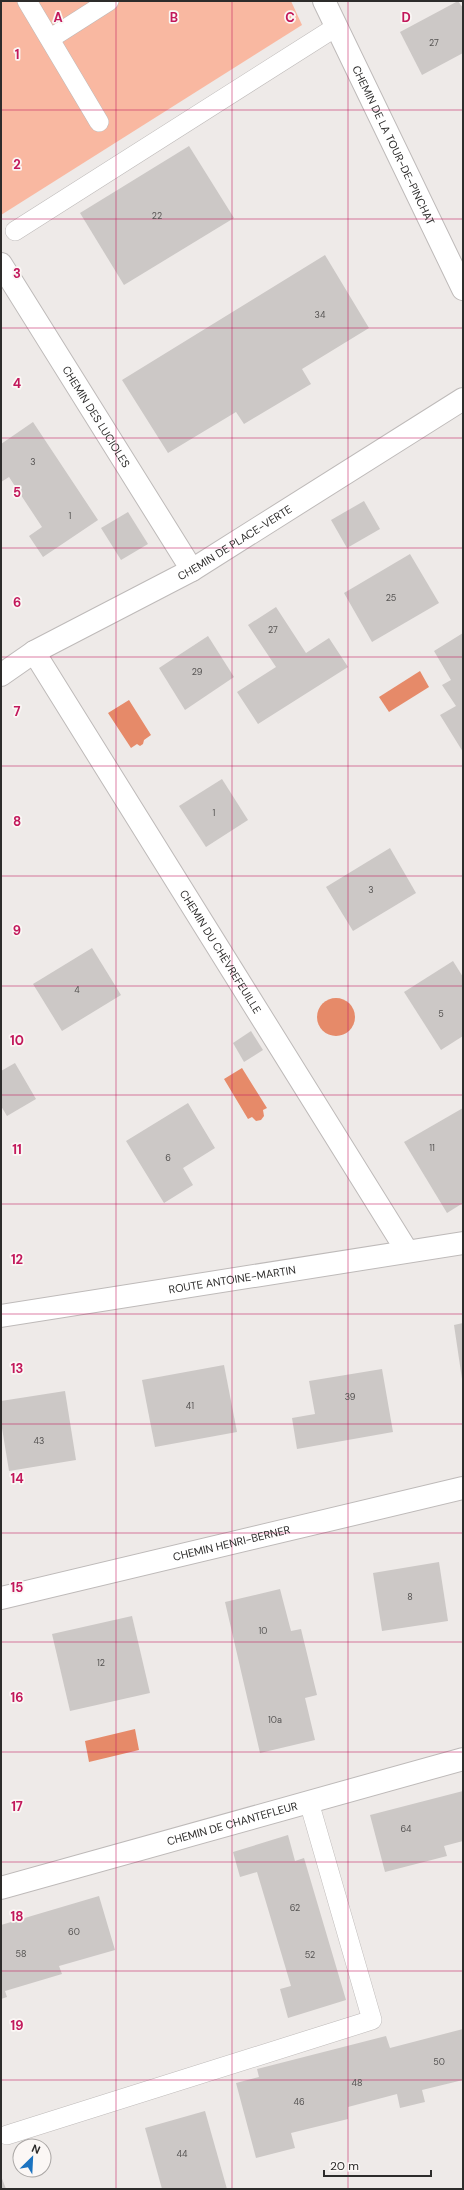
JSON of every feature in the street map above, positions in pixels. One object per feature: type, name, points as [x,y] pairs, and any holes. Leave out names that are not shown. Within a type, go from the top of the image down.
[{"type":"street","name":"CHEMIN DE LA TOUR-DE-PINCHAT","points":[[324,1],[463,289]]},
{"type":"street","name":"CHEMIN DES LUCIOLES","points":[[1,264],[192,570]]},
{"type":"street","name":"CHEMIN DE PLACE-VERTE","points":[[1,675],[34,652],[192,570],[463,399]]},
{"type":"street","name":"CHEMIN DU CHÈVREFEUILLE","points":[[34,652],[407,1251]]},
{"type":"street","name":"ROUTE ANTOINE-MARTIN","points":[[1,1316],[463,1243]]},
{"type":"street","name":"CHEMIN HENRI-BERNER","points":[[1,1598],[463,1488]]},
{"type":"street","name":"CHEMIN DE CHANTEFLEUR","points":[[1,1888],[463,1759]]},
{"type":"lane","points":[[27,1],[51,38],[99,122]]},
{"type":"lane","points":[[51,38],[109,1]]},
{"type":"lane","points":[[15,231],[336,27]]},
{"type":"lane","points":[[7,2135],[372,2020],[309,1802]]},
{"type":"shaded area","points":[[1,1],[291,1],[302,25],[1,215]]},
{"type":"shaded area","points":[[420,671],[429,687],[389,712],[379,697]]},
{"type":"shaded area","points":[[129,700],[151,735],[144,740],[143,744],[140,746],[137,744],[131,748],[108,713]]},
{"type":"shaded area","points":[[332,998],[340,998],[350,1003],[354,1010],[354,1024],[350,1031],[340,1036],[332,1036],[322,1031],[320,1028],[317,1021],[317,1013],[322,1003],[325,1001]]},
{"type":"shaded area","points":[[242,1068],[267,1108],[263,1110],[264,1116],[261,1120],[256,1121],[252,1117],[248,1119],[224,1079]]},
{"type":"shaded area","points":[[135,1729],[139,1750],[89,1762],[85,1741]]},
{"type":"building","points":[[458,1],[463,8],[463,53],[422,75],[400,32]]},
{"type":"building","points":[[189,146],[234,218],[124,285],[80,213]]},
{"type":"building","points":[[325,255],[369,328],[302,369],[311,384],[244,424],[236,412],[168,453],[122,380]]},
{"type":"building","points":[[33,422],[98,520],[43,557],[29,536],[42,527],[9,477],[1,482],[1,444]]},
{"type":"building","points":[[364,501],[380,529],[347,548],[331,520]]},
{"type":"building","points":[[128,512],[148,544],[121,560],[101,528]]},
{"type":"building","points":[[410,554],[439,603],[372,642],[344,593]]},
{"type":"building","points":[[276,607],[306,653],[329,638],[348,667],[258,724],[237,692],[276,667],[248,625]]},
{"type":"building","points":[[463,633],[463,752],[440,715],[456,706],[442,685],[451,680],[434,651]]},
{"type":"building","points":[[208,636],[234,677],[185,710],[159,668]]},
{"type":"building","points":[[222,779],[248,820],[206,847],[179,806]]},
{"type":"building","points":[[390,848],[416,893],[353,931],[326,887]]},
{"type":"building","points":[[92,948],[121,995],[62,1031],[33,984]]},
{"type":"building","points":[[453,961],[463,977],[463,1036],[441,1050],[404,992]]},
{"type":"building","points":[[251,1031],[263,1050],[244,1062],[233,1043]]},
{"type":"building","points":[[15,1063],[36,1099],[7,1116],[1,1106],[1,1071]]},
{"type":"building","points":[[188,1103],[215,1148],[183,1168],[193,1185],[164,1203],[126,1141]]},
{"type":"building","points":[[463,1108],[463,1203],[447,1213],[404,1142]]},
{"type":"building","points":[[463,1323],[463,1379],[462,1379],[454,1325]]},
{"type":"building","points":[[224,1365],[237,1432],[155,1447],[142,1380]]},
{"type":"building","points":[[382,1369],[393,1432],[297,1449],[292,1418],[315,1414],[309,1381]]},
{"type":"building","points":[[65,1391],[76,1460],[9,1471],[1,1422],[1,1401]]},
{"type":"building","points":[[439,1562],[448,1621],[382,1631],[373,1573]]},
{"type":"building","points":[[280,1589],[291,1631],[301,1629],[317,1695],[305,1698],[315,1740],[260,1753],[225,1602]]},
{"type":"building","points":[[132,1616],[150,1693],[70,1711],[52,1634]]},
{"type":"building","points":[[463,1791],[463,1841],[444,1846],[447,1856],[385,1872],[370,1815]]},
{"type":"building","points":[[288,1835],[295,1861],[304,1858],[346,2000],[288,2018],[280,1989],[291,1986],[257,1872],[240,1877],[233,1852]]},
{"type":"building","points":[[99,1896],[115,1950],[59,1966],[62,1974],[5,1991],[7,1997],[1,1999],[1,1925]]},
{"type":"building","points":[[463,2029],[463,2080],[422,2090],[425,2102],[400,2108],[397,2094],[348,2107],[348,2119],[291,2133],[295,2148],[256,2158],[236,2083],[259,2077],[257,2069],[386,2036],[390,2048]]},
{"type":"building","points":[[205,2111],[227,2189],[162,2189],[145,2128]]},
{"type":"building","points":[[1,2176],[6,2189],[1,2189]]}]
